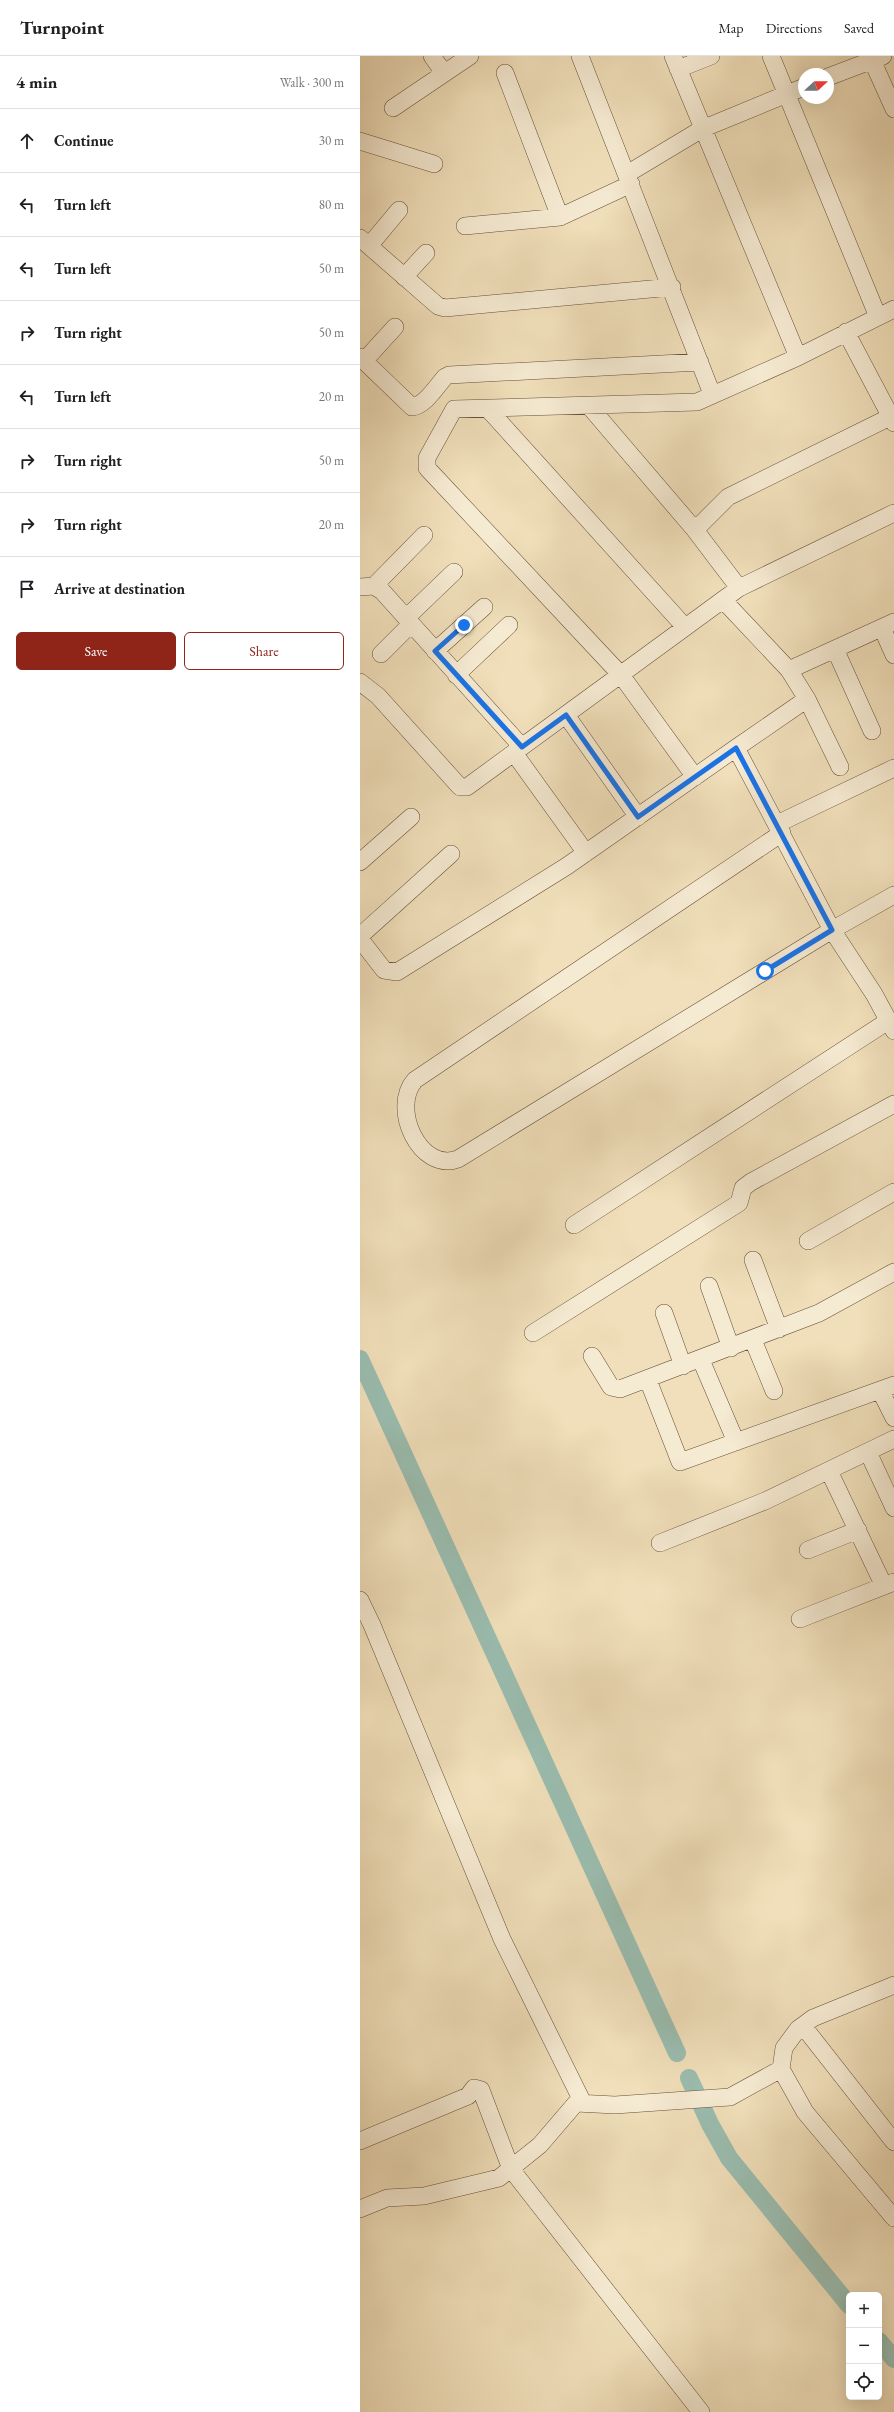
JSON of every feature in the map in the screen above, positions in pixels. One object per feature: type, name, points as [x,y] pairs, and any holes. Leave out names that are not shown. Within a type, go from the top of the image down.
[{"type":"street","points":[[432,56],[444,73]]},
{"type":"street","points":[[392,108],[470,56]]},
{"type":"street","points":[[580,56],[672,287],[712,394]]},
{"type":"street","points":[[711,56],[675,63],[798,357]]},
{"type":"street","points":[[771,56],[878,317]]},
{"type":"street","points":[[834,75],[878,58],[894,109]]},
{"type":"street","points":[[505,73],[560,218]]},
{"type":"street","points":[[464,226],[560,218],[629,179],[702,128],[798,89]]},
{"type":"street","points":[[360,141],[434,164]]},
{"type":"street","points":[[399,210],[364,242],[438,306],[444,308],[672,287]]},
{"type":"street","points":[[404,277],[426,253]]},
{"type":"street","points":[[695,777],[621,675],[427,468],[427,458],[454,409],[462,407],[488,409],[697,402],[712,394],[798,357],[846,332],[894,310]]},
{"type":"street","points":[[395,327],[362,359],[412,407],[417,407],[422,403],[445,377],[449,375],[700,362]]},
{"type":"street","points":[[695,530],[728,497],[893,418],[846,332]]},
{"type":"street","points":[[589,406],[695,530],[739,588]]},
{"type":"street","points":[[488,409],[685,627]]},
{"type":"street","points":[[360,682],[378,696],[460,787],[467,787],[739,588],[894,513]]},
{"type":"street","points":[[367,587],[424,535]]},
{"type":"street","points":[[381,654],[408,621],[454,572]]},
{"type":"street","points":[[367,587],[382,591],[456,675],[518,750],[586,853]]},
{"type":"street","points":[[723,600],[789,670],[807,699],[840,767]]},
{"type":"street","points":[[435,651],[484,607]]},
{"type":"street","points":[[456,675],[509,625]]},
{"type":"street","points":[[789,670],[888,625],[894,655]]},
{"type":"street","points":[[835,649],[872,731]]},
{"type":"street","points":[[451,854],[360,937],[384,970],[397,972],[586,853],[807,699]]},
{"type":"street","points":[[566,715],[638,817]]},
{"type":"street","points":[[574,1225],[891,1026],[874,994],[832,930],[736,748]]},
{"type":"street","points":[[894,768],[780,829],[415,1080],[409,1087],[405,1100],[407,1120],[412,1133],[422,1148],[431,1156],[443,1162],[458,1159],[832,930],[894,895]]},
{"type":"street","points":[[360,862],[412,817]]},
{"type":"street","points":[[533,1333],[739,1203],[743,1188],[751,1182],[894,1104]]},
{"type":"street","points":[[808,1241],[894,1192]]},
{"type":"street","points":[[753,1260],[779,1329]]},
{"type":"street","points":[[592,1356],[613,1389],[620,1389],[701,1360],[831,1308],[894,1272]]},
{"type":"street","points":[[709,1286],[731,1348]]},
{"type":"street","points":[[664,1314],[683,1366]]},
{"type":"street","points":[[753,1340],[774,1391]]},
{"type":"street","points":[[701,1360],[736,1442]]},
{"type":"street","points":[[648,1380],[680,1462],[887,1387],[894,1418]]},
{"type":"street","points":[[660,1543],[765,1501],[894,1439]]},
{"type":"street","points":[[868,1452],[894,1508]]},
{"type":"street","points":[[800,1619],[889,1584],[858,1530],[829,1471]]},
{"type":"street","points":[[808,1550],[858,1530]]},
{"type":"street","points":[[360,1600],[375,1632],[502,1939],[583,2104]]},
{"type":"street","points":[[894,1985],[813,2018],[803,2026],[784,2048],[781,2070],[805,2112],[894,2218]]},
{"type":"street","points":[[803,2026],[894,2142]]},
{"type":"street","points":[[360,2209],[387,2198],[424,2196],[499,2178],[540,2145],[576,2103],[615,2105],[730,2097],[781,2070]]},
{"type":"street","points":[[360,2141],[468,2096],[474,2088],[481,2090],[511,2169],[701,2412]]},
{"type":"waterway","points":[[360,1359],[677,2053]]},
{"type":"waterway","points":[[689,2078],[710,2124],[729,2158],[846,2301]]},
{"type":"waterway","points":[[882,2345],[894,2359]]},
{"type":"route","points":[[464,625],[435,651],[456,675],[522,747],[566,715],[638,817],[736,748],[778,824],[832,930],[765,971]]}]
